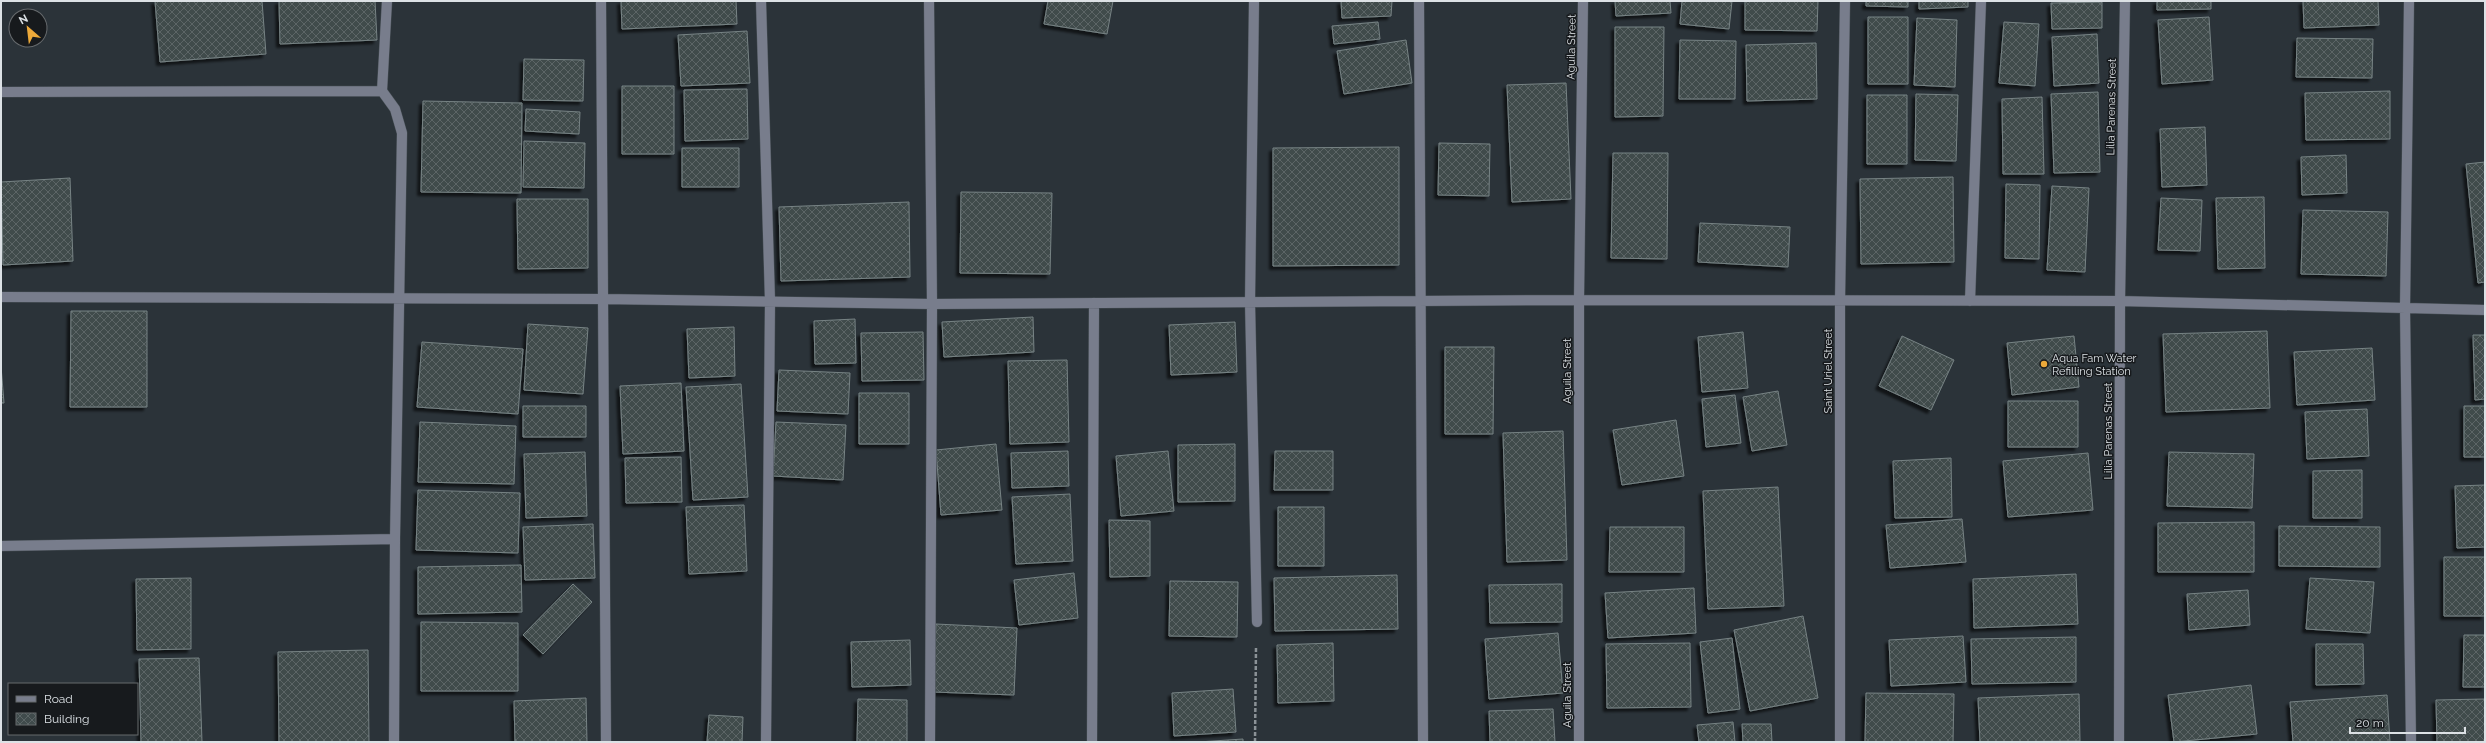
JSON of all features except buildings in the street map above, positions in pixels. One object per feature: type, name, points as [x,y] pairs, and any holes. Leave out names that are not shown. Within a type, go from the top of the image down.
[{"type":"street","points":[[387,1],[382,91],[395,109],[402,133],[398,298],[394,742]]},
{"type":"street","points":[[601,1],[606,742]]},
{"type":"street","points":[[761,1],[770,301],[766,742]]},
{"type":"street","points":[[929,1],[932,304],[930,742]]},
{"type":"street","points":[[1254,1],[1250,302],[1257,622]]},
{"type":"street","points":[[1419,1],[1419,302],[1423,742]]},
{"type":"street","name":"Aguila Street","points":[[1579,742],[1580,300],[1583,1]]},
{"type":"street","name":"Saint Uriel Street","points":[[1840,742],[1840,301],[1845,1]]},
{"type":"street","points":[[1970,301],[1981,1]]},
{"type":"street","name":"Lilia Parenas Street","points":[[2119,742],[2120,300],[2125,1]]},
{"type":"street","points":[[2409,1],[2405,309],[2411,742]]},
{"type":"street","points":[[1,92],[382,91]]},
{"type":"street","points":[[1,297],[603,299],[932,304],[1580,300],[2120,300],[2485,310]]},
{"type":"street","points":[[1092,742],[1094,303]]},
{"type":"street","points":[[1,546],[395,539]]},
{"type":"path","points":[[1255,742],[1257,622]]},
{"type":"place","name":"Aqua Fam Water Refilling Station","points":[[2044,364]]}]
